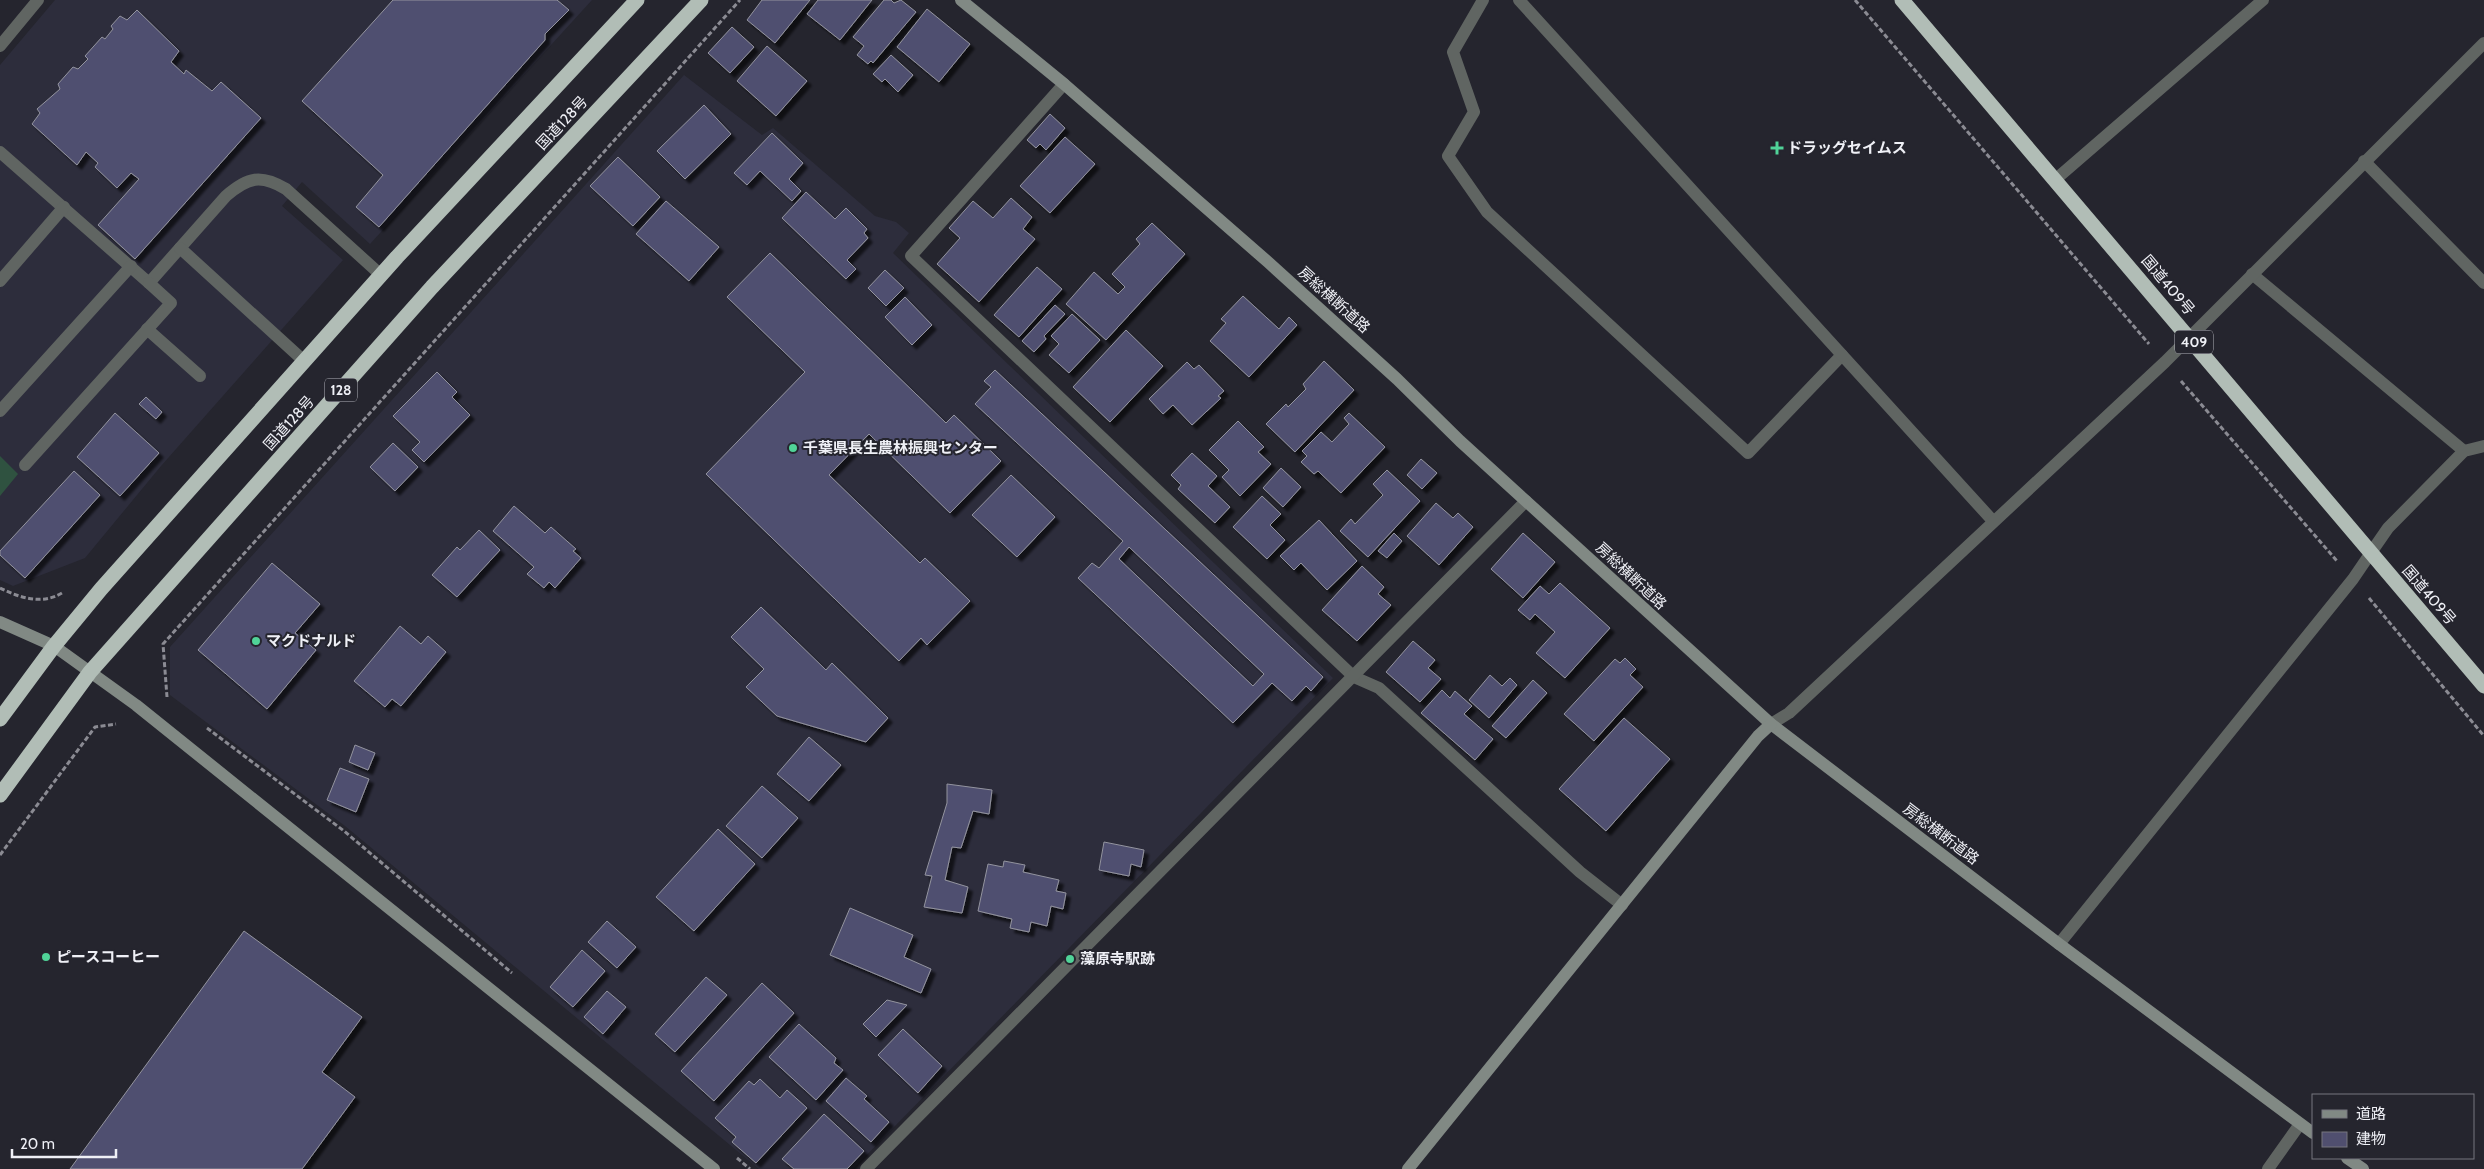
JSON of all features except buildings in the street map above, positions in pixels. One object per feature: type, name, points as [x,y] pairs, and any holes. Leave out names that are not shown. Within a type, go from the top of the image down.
[{"type":"highway","name":"国道128号","points":[[0,718],[54,646],[101,589],[381,275],[637,0]]},
{"type":"highway","name":"国道128号","points":[[0,794],[90,672],[432,287],[701,0]]},
{"type":"highway","name":"国道409号","points":[[1902,0],[2056,179],[2370,554],[2484,686]]},
{"type":"street","points":[[0,46],[38,0]]},
{"type":"street","name":"房総横断道路","points":[[961,0],[1064,84],[1268,262],[1771,724],[2059,944],[2312,1132]]},
{"type":"street","points":[[1482,0],[1452,52],[1474,112],[1448,156],[1487,212],[1748,453],[1842,355]]},
{"type":"street","points":[[1519,0],[1993,521]]},
{"type":"street","points":[[2056,179],[2263,0]]},
{"type":"street","points":[[1408,1169],[1758,736],[1771,724],[1789,713],[2190,338],[2364,161],[2483,45]]},
{"type":"street","points":[[1064,84],[910,256],[1354,677],[1379,688],[1580,872],[1622,905]]},
{"type":"street","points":[[0,152],[171,302],[25,465]]},
{"type":"street","points":[[2364,161],[2484,283]]},
{"type":"street","points":[[149,283],[226,196],[240,185],[254,179],[270,180],[286,189],[381,275]]},
{"type":"street","points":[[0,281],[64,207]]},
{"type":"street","points":[[180,248],[304,361]]},
{"type":"street","points":[[0,411],[131,266]]},
{"type":"street","points":[[2252,274],[2464,451]]},
{"type":"street","points":[[147,329],[200,376]]},
{"type":"street","points":[[2059,944],[2353,579],[2388,528],[2464,451],[2484,446]]},
{"type":"street","points":[[866,1169],[1526,501]]},
{"type":"street","points":[[0,622],[54,646],[136,706],[714,1169]]},
{"type":"street","points":[[2268,1169],[2300,1124]]},
{"type":"street","points":[[2348,1159],[2362,1169]]},
{"type":"path","points":[[173,702],[166,696],[163,644],[740,0]]},
{"type":"path","points":[[0,855],[95,727],[116,724]]},
{"type":"path","points":[[204,726],[344,831],[516,975]]},
{"type":"path","points":[[735,1156],[750,1169]]},
{"type":"shaded area","points":[[55,0],[592,0],[370,244],[302,182],[282,206],[343,260],[161,466],[85,558],[13,586],[0,580],[0,65]]},
{"type":"shaded area","points":[[684,75],[762,135],[773,128],[875,216],[896,222],[909,233],[893,253],[1333,678],[853,1169],[759,1169],[345,826],[170,695],[170,647]]},
{"type":"green space","points":[[0,456],[18,474],[0,496]]},
{"type":"place","name":"ドラッグセイムス","points":[[1777,148]]},
{"type":"place","name":"千葉県長生農林振興センター","points":[[793,448]]},
{"type":"place","name":"マクドナルド","points":[[256,641]]},
{"type":"place","name":"ピースコーヒー","points":[[46,957]]},
{"type":"place","name":"藻原寺駅跡","points":[[1070,959]]}]
